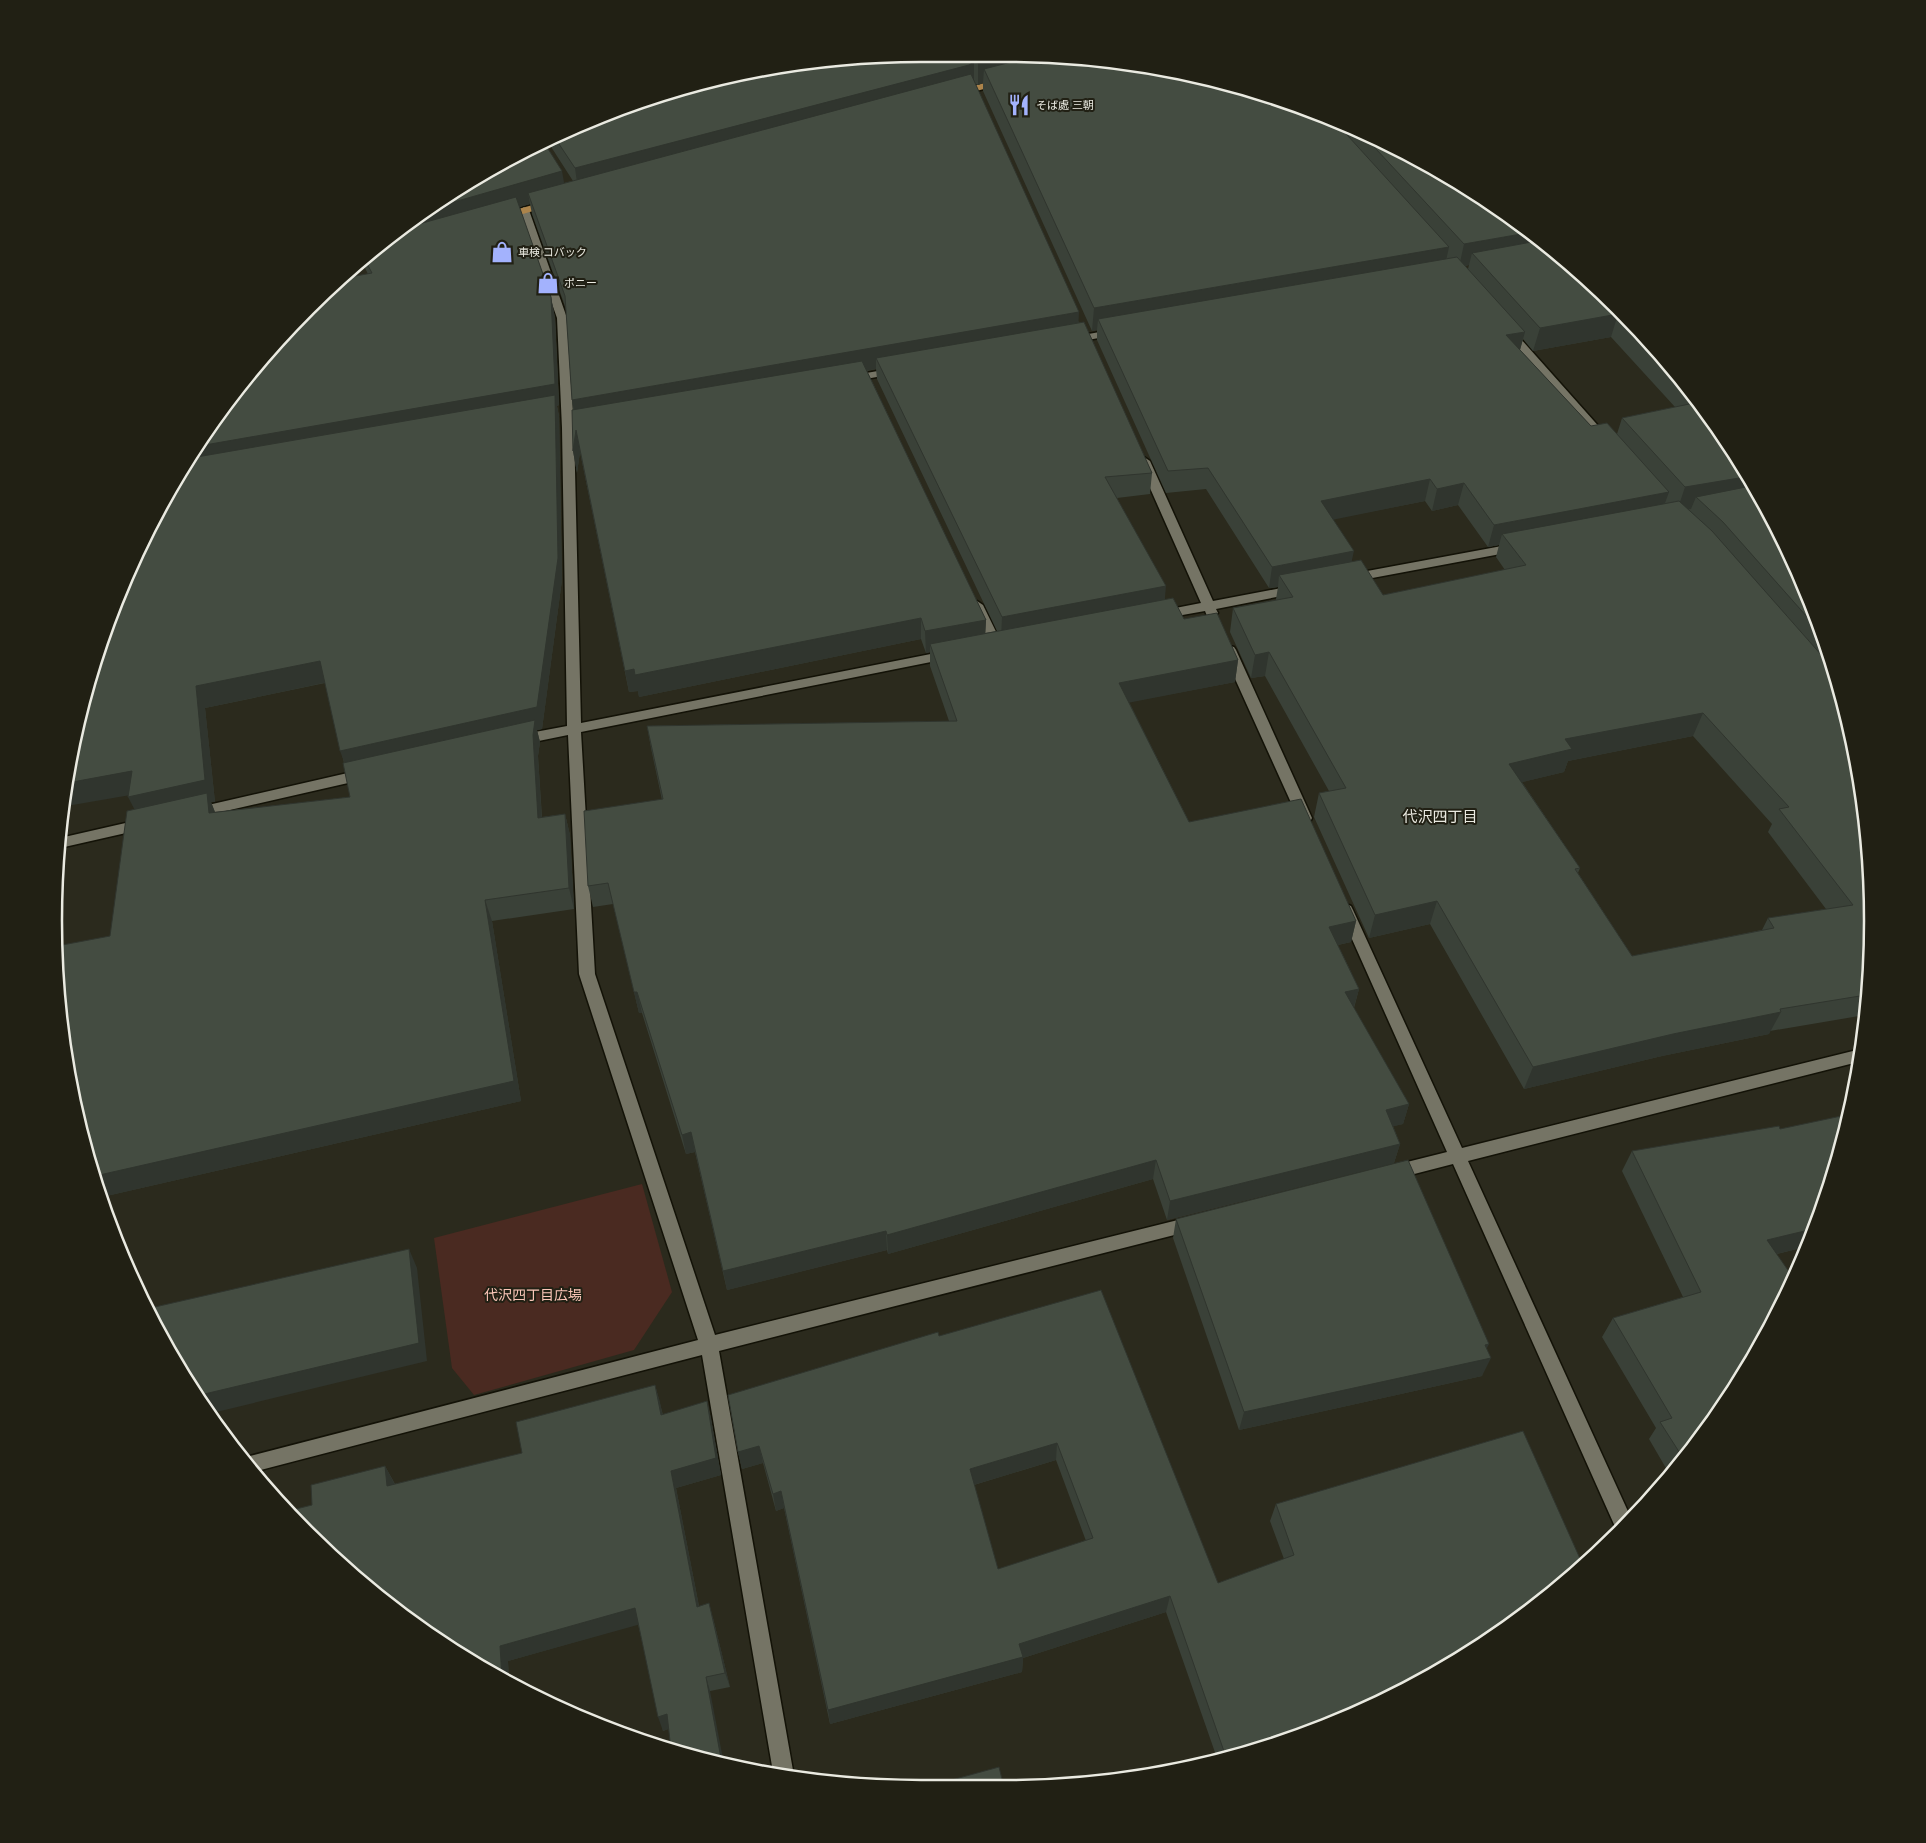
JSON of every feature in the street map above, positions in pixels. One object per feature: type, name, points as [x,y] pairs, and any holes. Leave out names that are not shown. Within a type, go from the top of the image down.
[{"type":"main road","points":[[946,96],[978,95],[1014,78]]},
{"type":"main road","points":[[496,218],[558,201]]},
{"type":"street","points":[[524,210],[562,318],[561,411],[573,427],[574,728],[587,974],[709,1345],[783,1769]]},
{"type":"street","points":[[1081,322],[1090,342]]},
{"type":"street","points":[[1500,322],[1616,453]]},
{"type":"street","points":[[1059,342],[1090,342],[1127,330]]},
{"type":"street","points":[[839,381],[871,380],[906,369]]},
{"type":"street","points":[[1136,445],[1217,623]]},
{"type":"street","points":[[1335,582],[1529,545]]},
{"type":"street","points":[[1151,616],[1306,587]]},
{"type":"street","points":[[970,592],[996,646]]},
{"type":"street","points":[[1225,642],[1311,831]]},
{"type":"street","points":[[506,743],[966,651]]},
{"type":"street","points":[[176,817],[380,771]]},
{"type":"street","points":[[67,842],[157,821]]},
{"type":"street","points":[[1340,894],[1622,1519]]},
{"type":"street","points":[[1373,1178],[1852,1057]]},
{"type":"street","points":[[255,1463],[709,1345],[1209,1219]]},
{"type":"green space","name":"代沢四丁目広場","points":[[642,1184],[672,1292],[634,1350],[474,1395],[452,1368],[434,1238]]},
{"type":"building","points":[[974,62],[969,65],[575,168],[559,143],[645,108],[699,92],[754,79],[809,70],[865,64]]},
{"type":"building","points":[[1010,62],[1061,64],[1117,70],[1172,79],[1227,92],[1281,108],[1346,134],[1449,247],[1094,308],[984,69]]},
{"type":"building","points":[[971,74],[1079,312],[572,400],[565,296],[528,193]]},
{"type":"building","points":[[1374,146],[1434,178],[1482,207],[1519,234],[1464,244]]},
{"type":"building","points":[[548,148],[562,171],[451,203],[492,178]]},
{"type":"building","points":[[516,197],[551,297],[555,384],[207,445],[240,399],[276,355],[314,314],[355,276],[372,273],[368,265],[422,223]]},
{"type":"building","points":[[1530,242],[1571,276],[1613,315],[1540,328],[1472,253]]},
{"type":"building","points":[[1457,257],[1525,332],[1506,335],[1591,426],[1607,423],[1669,492],[1494,525],[1464,483],[1437,489],[1430,479],[1321,501],[1354,551],[1272,567],[1208,468],[1168,471],[1098,319]]},
{"type":"building","points":[[1084,322],[1152,473],[1105,477],[1166,586],[1002,617],[876,358]]},
{"type":"building","points":[[862,361],[986,620],[925,631],[921,618],[635,675],[634,669],[625,671],[576,430],[573,451],[572,410]]},
{"type":"building","points":[[555,395],[558,558],[537,707],[340,751],[320,661],[196,686],[205,780],[128,797],[132,771],[74,782],[92,699],[108,645],[128,593],[151,542],[199,457]]},
{"type":"building","points":[[1690,404],[1719,444],[1739,478],[1685,487],[1622,418]]},
{"type":"building","points":[[1745,487],[1775,542],[1807,617],[1723,522],[1696,497]]},
{"type":"building","points":[[1679,501],[1712,531],[1821,654],[1847,754],[1856,809],[1862,865],[1864,922],[1860,996],[1780,1009],[1781,1012],[1673,1034],[1533,1067],[1437,901],[1375,915],[1319,793],[1346,788],[1269,652],[1255,655],[1233,608],[1293,597],[1279,575],[1361,560],[1383,595],[1526,565],[1502,534]],"holes":[[[1703,713],[1789,807],[1779,809],[1853,905],[1768,918],[1774,928],[1632,956],[1575,869],[1580,868],[1509,764],[1572,749],[1565,739]]]},
{"type":"building","points":[[1173,598],[1184,619],[1217,613],[1238,660],[1119,683],[1189,822],[1301,799],[1356,921],[1329,927],[1359,989],[1345,992],[1409,1104],[1386,1110],[1400,1144],[1170,1201],[1156,1160],[887,1235],[886,1231],[723,1271],[691,1132],[682,1135],[637,992],[634,992],[608,883],[588,886],[584,811],[663,799],[647,726],[957,721],[930,644]]},
{"type":"building","points":[[535,720],[533,735],[538,818],[565,814],[569,888],[485,900],[514,1081],[101,1175],[79,1089],[70,1034],[63,945],[110,936],[127,811],[207,793],[209,813],[350,797],[343,763]]},
{"type":"building","points":[[1841,1116],[1818,1198],[1805,1231],[1767,1240],[1789,1271],[1775,1301],[1719,1399],[1679,1452],[1660,1422],[1672,1418],[1613,1318],[1701,1292],[1632,1151],[1779,1126],[1780,1129]]},
{"type":"building","points":[[1408,1160],[1489,1344],[1485,1345],[1491,1358],[1244,1412],[1176,1219]]},
{"type":"building","points":[[409,1249],[419,1343],[204,1394],[154,1307]]},
{"type":"building","points":[[1101,1290],[1218,1583],[1294,1555],[1276,1504],[1523,1431],[1580,1559],[1527,1603],[1482,1636],[1434,1665],[1384,1692],[1333,1715],[1281,1735],[1224,1752],[1170,1596],[1019,1644],[1023,1657],[828,1710],[781,1491],[773,1494],[759,1446],[738,1452],[728,1395],[938,1332],[939,1336]],"holes":[[[1057,1443],[1093,1538],[998,1569],[970,1469]]]},
{"type":"building","points":[[655,1385],[661,1415],[707,1401],[716,1458],[671,1471],[697,1607],[709,1603],[725,1673],[706,1677],[721,1756],[670,1742],[667,1714],[658,1717],[635,1608],[500,1646],[502,1670],[444,1636],[399,1603],[355,1567],[296,1509],[312,1505],[311,1485],[385,1466],[387,1486],[522,1453],[516,1422]]},
{"type":"building","points":[[999,1767],[1002,1780],[952,1780]]},
{"type":"place","name":"そば處 三朝","points":[[1019,105]]},
{"type":"place","name":"車検 コバック","points":[[502,252]]},
{"type":"place","name":"ポニー","points":[[548,283]]},
{"type":"district","name":"代沢四丁目","points":[[1440,817]]}]
